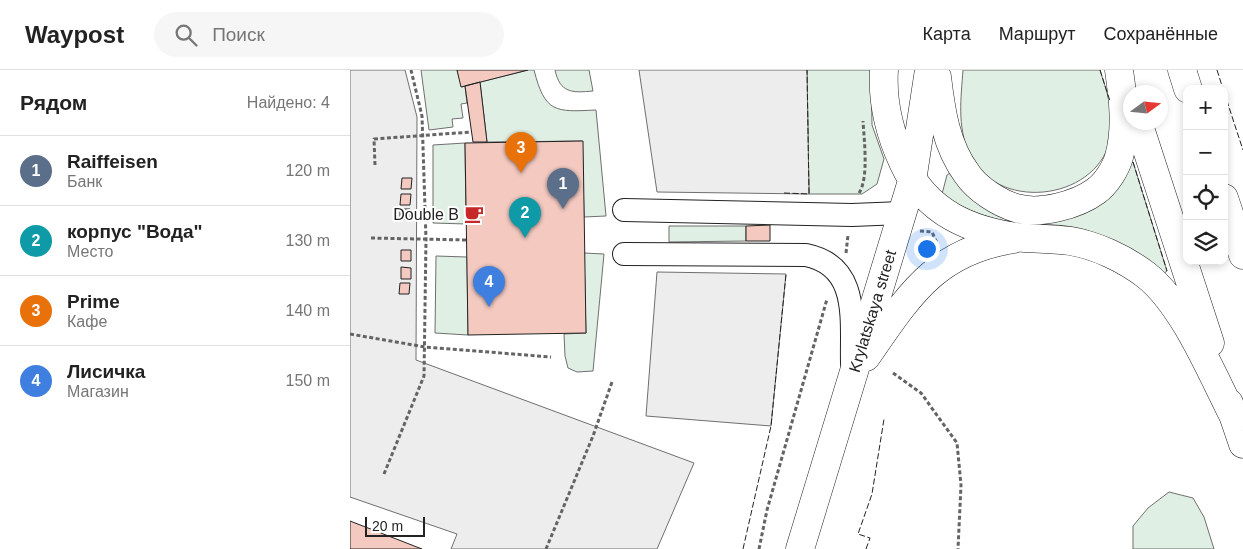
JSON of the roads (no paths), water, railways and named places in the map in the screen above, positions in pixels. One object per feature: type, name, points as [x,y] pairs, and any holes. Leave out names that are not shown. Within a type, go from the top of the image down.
[{"type":"main road","points":[[884,70],[883,92],[894,144],[912,180],[928,200],[946,213],[995,234],[1071,241],[1096,248],[1122,260],[1146,275],[1167,296],[1183,319],[1239,432]]},
{"type":"main road","name":"Krylatskaya street","points":[[800,549],[912,180],[929,70]]},
{"type":"main road","points":[[936,70],[941,109],[948,137],[958,161],[968,176],[981,188],[1017,208],[1041,209],[1077,201],[1097,191],[1110,175],[1119,158],[1123,137],[1123,103],[1120,70]]},
{"type":"main road","points":[[1120,70],[1125,85]]},
{"type":"main road","points":[[1182,70],[1187,85]]},
{"type":"main road","points":[[1141,130],[1239,432]]},
{"type":"main road","points":[[1228,210],[1243,254]]},
{"type":"main road","points":[[852,377],[912,292],[930,274],[976,248],[995,242],[1025,238]]},
{"type":"lane","points":[[624,210],[852,215],[902,213]]},
{"type":"lane","points":[[624,254],[806,255],[822,258],[833,265],[844,282],[851,302],[852,377]]},
{"type":"place","name":"Prime","points":[[521,173]]},
{"type":"place","name":"Raiffeisen","points":[[563,209]]},
{"type":"place","name":"Double B","points":[[474,214]]},
{"type":"place","name":"корпус \"Вода\"","points":[[525,238]]},
{"type":"place","name":"Лисичка","points":[[489,307]]}]
